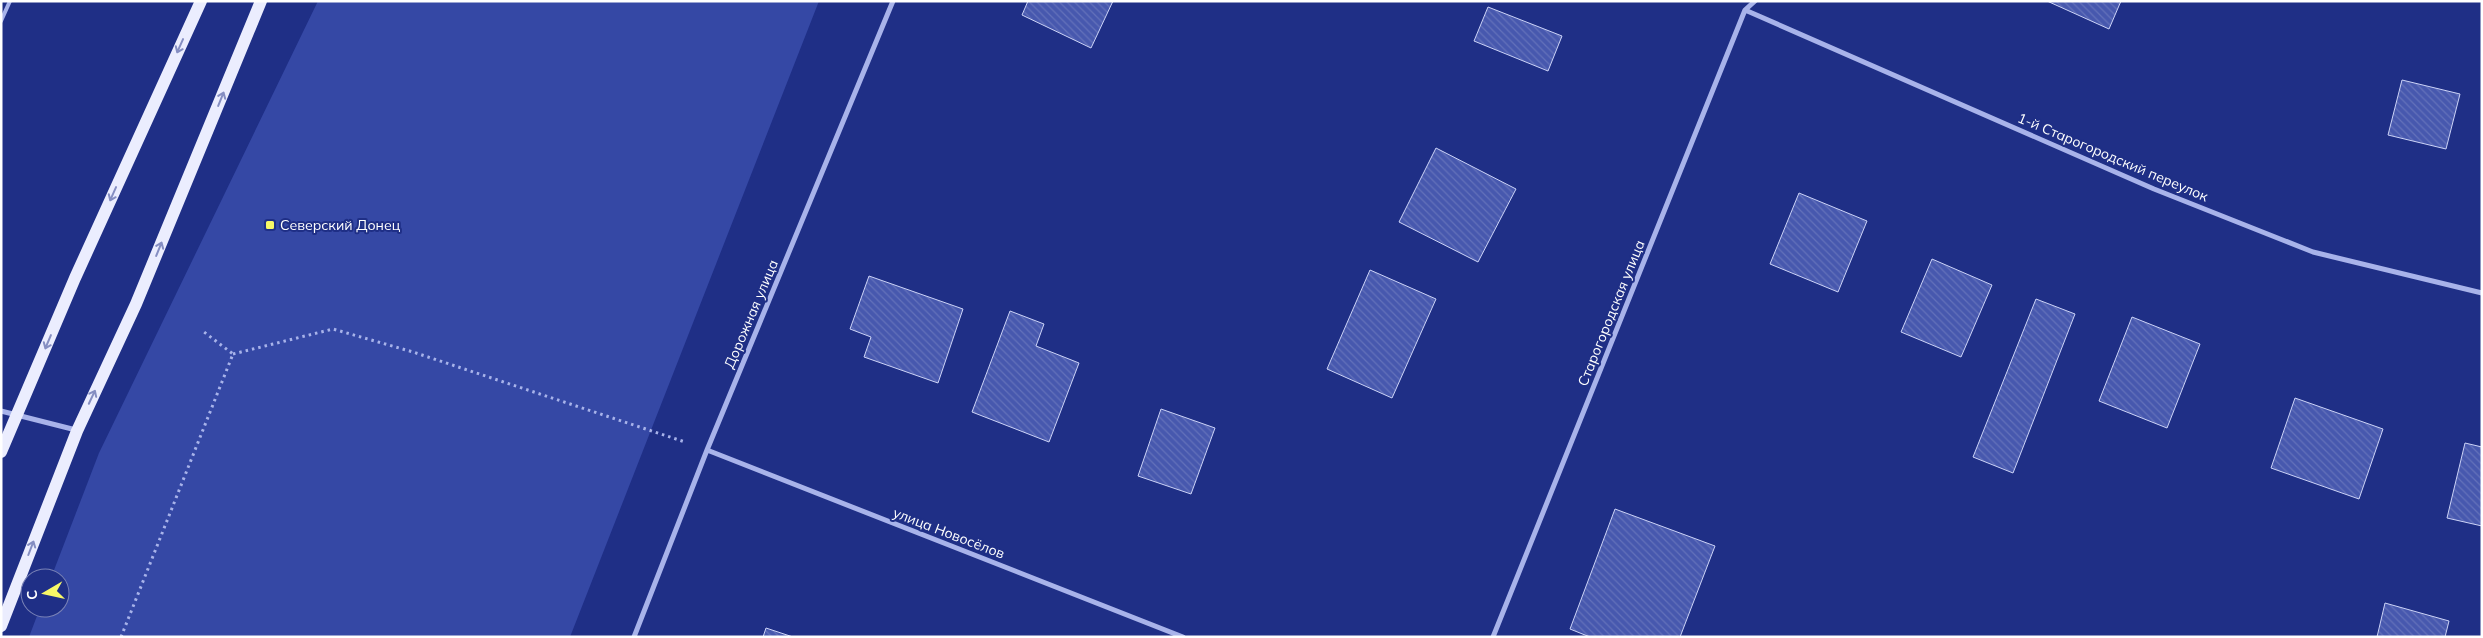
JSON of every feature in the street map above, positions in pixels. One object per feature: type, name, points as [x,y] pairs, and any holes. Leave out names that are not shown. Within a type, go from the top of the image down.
[{"type":"main road","points":[[1,452],[79,269],[201,1]]},
{"type":"main road","points":[[1,626],[77,431],[136,304],[261,1]]},
{"type":"street","name":"Дорожная улица","points":[[634,637],[707,450],[893,1]]},
{"type":"street","name":"Старогородская улица","points":[[1493,637],[1746,10],[1755,1]]},
{"type":"street","name":"1-й Старогородский переулок","points":[[1746,10],[2154,189],[2313,252],[2482,294]]},
{"type":"street","points":[[1,411],[77,431]]},
{"type":"street","name":"улица Новосёлов","points":[[707,450],[1183,637]]},
{"type":"lane","points":[[1,21],[10,1]]},
{"type":"path","points":[[233,354],[333,329],[413,352],[707,450]]},
{"type":"path","points":[[204,332],[233,354]]},
{"type":"path","points":[[121,637],[233,354]]},
{"type":"shaded area","points":[[318,1],[819,1],[570,637],[29,637],[36,618],[70,618],[70,568],[55,568],[99,453]]},
{"type":"building","points":[[1028,1],[1113,1],[1091,48],[1022,15]]},
{"type":"building","points":[[2047,1],[2121,1],[2109,29]]},
{"type":"building","points":[[1488,7],[1562,36],[1548,71],[1474,41]]},
{"type":"building","points":[[2402,80],[2460,94],[2446,149],[2388,135]]},
{"type":"building","points":[[1436,148],[1516,189],[1478,262],[1399,222]]},
{"type":"building","points":[[1799,193],[1867,221],[1838,292],[1770,264]]},
{"type":"building","points":[[1932,259],[1992,285],[1961,357],[1901,332]]},
{"type":"building","points":[[1370,270],[1436,299],[1392,398],[1327,369]]},
{"type":"building","points":[[869,276],[963,309],[938,383],[864,357],[871,337],[850,329]]},
{"type":"building","points":[[2036,299],[2075,314],[2013,473],[1973,457]]},
{"type":"building","points":[[1010,311],[1044,324],[1036,346],[1079,363],[1049,442],[972,412]]},
{"type":"building","points":[[2132,317],[2200,344],[2167,428],[2099,401]]},
{"type":"building","points":[[2295,398],[2383,429],[2359,499],[2271,468]]},
{"type":"building","points":[[1161,409],[1215,428],[1191,494],[1138,476]]},
{"type":"building","points":[[2465,443],[2482,447],[2482,526],[2447,518]]},
{"type":"building","points":[[1615,509],[1715,546],[1680,637],[1590,637],[1570,629]]},
{"type":"building","points":[[2385,603],[2449,621],[2445,637],[2377,637]]},
{"type":"building","points":[[766,628],[793,637],[763,637]]},
{"type":"place","name":"Северский Донец","points":[[270,225]]}]
